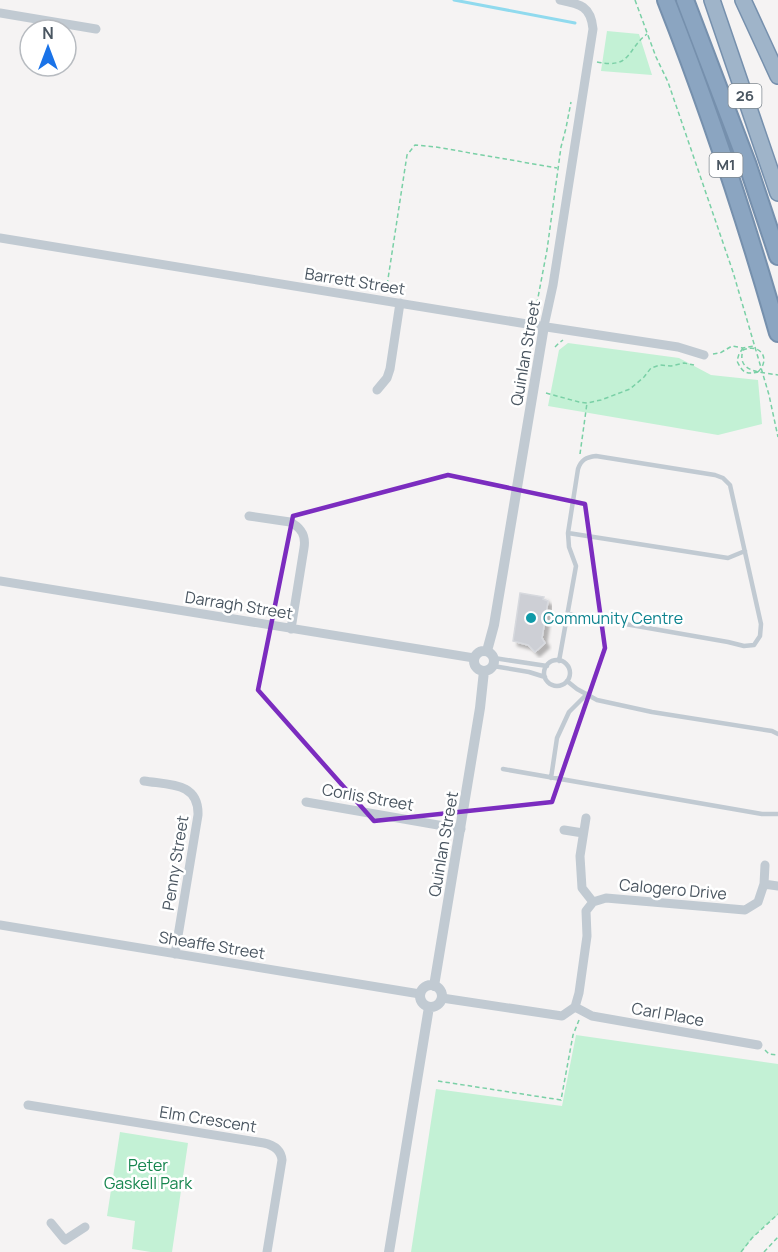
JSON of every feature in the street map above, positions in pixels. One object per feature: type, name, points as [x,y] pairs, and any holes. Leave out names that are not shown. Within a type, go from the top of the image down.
[{"type":"highway","name":"M1","points":[[666,0],[737,198],[778,333]]},
{"type":"highway","name":"M1","points":[[685,0],[747,163],[778,256]]},
{"type":"highway","name":"26","points":[[712,0],[778,193]]},
{"type":"highway","name":"26","points":[[743,0],[778,76]]},
{"type":"street","name":"Quinlan Street","points":[[434,986],[544,326],[553,285],[593,29],[592,19],[584,8],[576,3],[560,0]]},
{"type":"street","points":[[0,14],[96,29]]},
{"type":"street","name":"Barrett Street","points":[[0,238],[678,347],[704,355]]},
{"type":"street","points":[[377,390],[387,378],[390,369],[400,303]]},
{"type":"street","points":[[249,516],[290,522],[304,534],[304,548],[291,629]]},
{"type":"street","name":"Darragh Street","points":[[0,581],[474,658]]},
{"type":"street","points":[[477,653],[489,661],[476,667],[474,658],[477,653]]},
{"type":"street","name":"Penny Street","points":[[144,781],[182,787],[190,791],[199,806],[175,954]]},
{"type":"street","name":"Corlis Street","points":[[306,802],[461,829]]},
{"type":"street","points":[[442,998],[562,1016],[579,1009],[587,936],[586,911],[592,902],[582,888],[580,856],[586,818]]},
{"type":"street","points":[[564,830],[583,833]]},
{"type":"street","name":"Calogero Drive","points":[[592,902],[606,898],[745,910],[758,902],[764,884],[765,866]]},
{"type":"street","points":[[764,884],[778,886]]},
{"type":"street","name":"Sheaffe Street","points":[[0,925],[420,994]]},
{"type":"street","points":[[427,986],[434,986],[441,992],[442,998],[439,1004],[429,1008],[421,1001],[420,994],[427,986]]},
{"type":"street","points":[[389,1252],[429,1008]]},
{"type":"street","name":"Carl Place","points":[[579,1009],[592,1016],[758,1045]]},
{"type":"street","name":"Elm Crescent","points":[[28,1105],[264,1143],[274,1147],[280,1152],[282,1160],[267,1252]]},
{"type":"street","points":[[51,1223],[65,1240]]},
{"type":"street","points":[[63,1252],[65,1240],[85,1227]]},
{"type":"lane","points":[[560,661],[576,566],[569,547],[568,533],[578,469],[583,460],[596,456],[716,475],[730,485],[761,624],[760,636],[754,645],[744,646],[568,614]]},
{"type":"lane","points":[[568,533],[728,558],[745,551]]},
{"type":"lane","points":[[489,661],[547,666]]},
{"type":"lane","points":[[489,661],[545,677]]},
{"type":"lane","points":[[560,661],[567,665],[569,677],[565,684],[557,686],[549,684],[545,677],[547,666],[552,662],[560,661]]},
{"type":"lane","points":[[567,681],[597,700],[778,734]]},
{"type":"lane","points":[[551,778],[557,738],[569,712],[587,694]]},
{"type":"lane","points":[[503,769],[762,814],[778,814]]},
{"type":"path","points":[[635,0],[668,82],[733,272],[769,395],[778,436]]},
{"type":"path","points":[[588,60],[612,64],[621,62],[647,34]]},
{"type":"path","points":[[529,317],[529,313],[536,308],[572,94]]},
{"type":"path","points":[[385,301],[407,155],[415,145],[558,168]]},
{"type":"path","points":[[555,347],[562,340],[567,339]]},
{"type":"path","points":[[704,355],[720,353],[732,346],[743,348],[754,346]]},
{"type":"path","points":[[743,348],[737,361],[741,369],[751,374],[758,372],[762,369],[765,362],[763,355],[759,350],[753,348],[743,350],[742,362],[745,367],[751,370],[759,371],[766,373],[778,375]]},
{"type":"path","points":[[546,393],[587,403],[630,389],[651,368],[684,363],[694,365]]},
{"type":"path","points":[[583,460],[580,454],[587,403]]},
{"type":"path","points":[[438,1081],[561,1101],[579,1009]]},
{"type":"path","points":[[758,1045],[769,1054],[778,1055]]},
{"type":"path","points":[[741,1252],[752,1238],[778,1214]]},
{"type":"path","points":[[764,1252],[778,1237]]},
{"type":"highlighted area","points":[[448,475],[585,504],[605,648],[552,802],[374,821],[258,690],[293,516]]},
{"type":"green space","points":[[607,31],[639,34],[652,75],[601,71]]},
{"type":"green space","points":[[568,343],[679,358],[711,375],[758,380],[762,424],[718,435],[548,406],[559,350]]},
{"type":"green space","points":[[576,1035],[778,1064],[778,1215],[758,1232],[742,1252],[411,1252],[436,1089],[562,1106]]},
{"type":"green space","name":"Peter Gaskell Park","points":[[120,1132],[188,1143],[172,1252],[132,1249],[135,1221],[107,1216]]},
{"type":"building","name":"Community Centre","points":[[520,593],[544,597],[543,599],[548,601],[542,638],[545,643],[535,652],[528,645],[513,641]]},
{"type":"waterway","points":[[454,0],[575,23]]},
{"type":"place","name":"Community Centre","points":[[531,618]]}]
